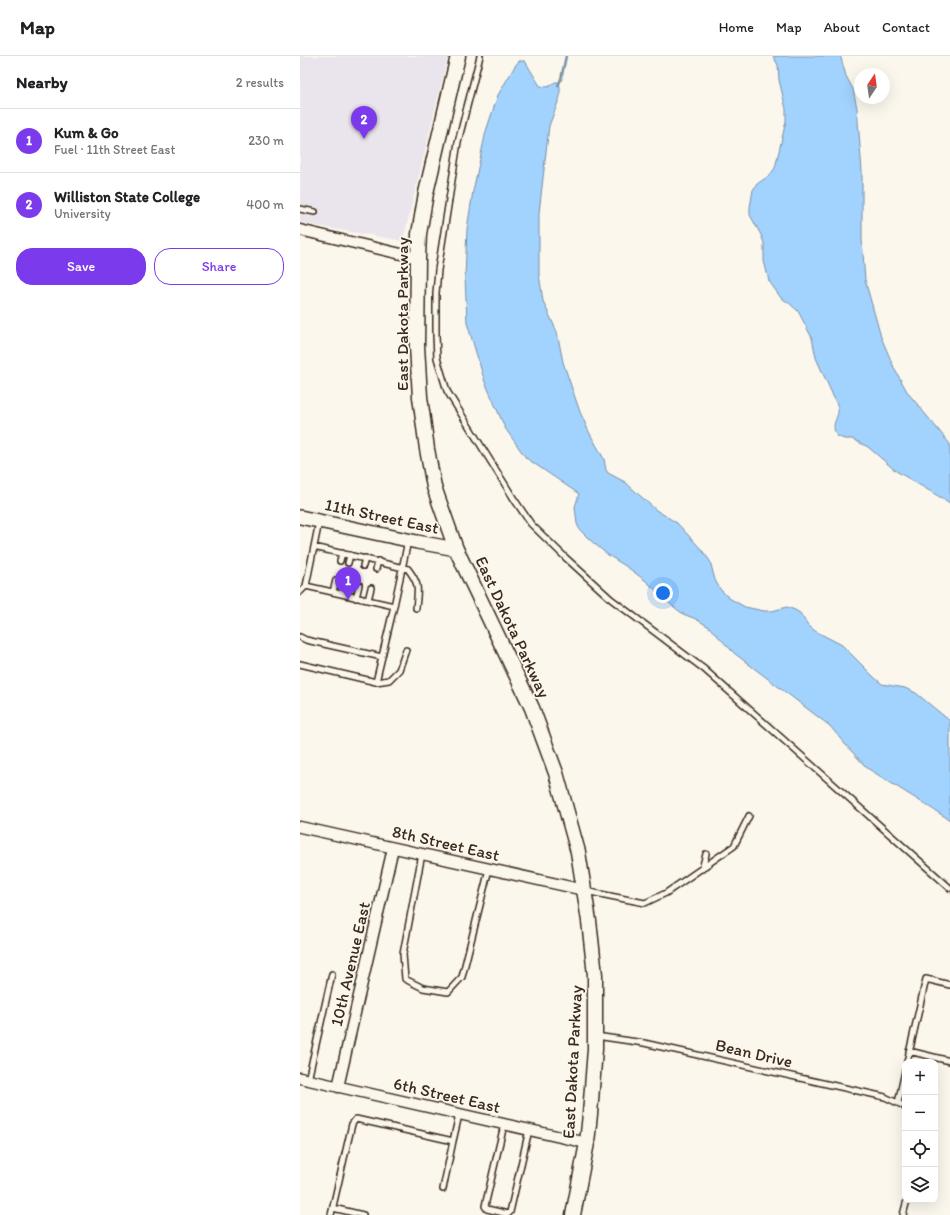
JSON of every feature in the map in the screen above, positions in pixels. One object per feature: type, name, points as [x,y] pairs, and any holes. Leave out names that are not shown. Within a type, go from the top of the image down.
[{"type":"main road","name":"East Dakota Parkway","points":[[458,56],[426,194],[419,234],[417,346],[420,397],[426,449],[434,487],[456,550],[532,708],[556,773],[576,844],[584,890],[595,975],[595,1036],[587,1143],[573,1215]]},
{"type":"street","points":[[300,230],[418,258]]},
{"type":"street","name":"11th Street East","points":[[300,517],[456,550]]},
{"type":"street","name":"8th Street East","points":[[300,827],[584,890]]},
{"type":"street","name":"10th Avenue East","points":[[338,1087],[393,848]]},
{"type":"street","name":"6th Street East","points":[[304,1079],[587,1143]]},
{"type":"lane","points":[[480,56],[458,142],[438,270],[436,293],[437,358],[447,391],[531,524],[611,599],[704,669],[950,888]]},
{"type":"lane","points":[[300,209],[315,212]]},
{"type":"lane","points":[[300,592],[306,586],[319,521]]},
{"type":"lane","points":[[376,682],[408,541]]},
{"type":"lane","points":[[314,546],[408,569],[416,580],[418,588],[416,608]]},
{"type":"lane","points":[[340,561],[342,553]]},
{"type":"lane","points":[[348,563],[350,555]]},
{"type":"lane","points":[[363,566],[364,558]]},
{"type":"lane","points":[[376,569],[378,561]]},
{"type":"lane","points":[[333,592],[336,580]]},
{"type":"lane","points":[[342,594],[344,582]]},
{"type":"lane","points":[[356,598],[359,585]]},
{"type":"lane","points":[[306,586],[394,606]]},
{"type":"lane","points":[[368,600],[372,588]]},
{"type":"lane","points":[[300,637],[306,640],[382,657]]},
{"type":"lane","points":[[300,664],[376,682],[389,680],[399,670],[406,650]]},
{"type":"lane","points":[[584,890],[645,902],[666,893],[734,846],[749,816]]},
{"type":"lane","points":[[422,854],[403,954],[405,979],[423,988],[448,992],[462,977],[489,869]]},
{"type":"lane","points":[[702,869],[706,854]]},
{"type":"lane","points":[[304,1079],[332,974]]},
{"type":"lane","points":[[908,1059],[926,978],[950,985]]},
{"type":"lane","name":"Bean Drive","points":[[595,1036],[652,1044],[885,1097],[902,1106]]},
{"type":"lane","points":[[909,1051],[950,1060]]},
{"type":"lane","points":[[898,1104],[902,1085]]},
{"type":"lane","points":[[442,1189],[459,1115]]},
{"type":"lane","points":[[331,1215],[352,1124],[356,1119],[453,1141]]},
{"type":"lane","points":[[504,1125],[485,1206],[487,1209],[508,1214],[510,1212],[529,1130]]},
{"type":"lane","points":[[903,1215],[906,1203]]},
{"type":"lane","points":[[333,1208],[363,1215]]},
{"type":"shaded area","points":[[300,56],[448,56],[403,241],[300,223]]},
{"type":"water","points":[[773,56],[840,56],[841,58],[846,76],[853,89],[854,104],[856,104],[857,108],[862,171],[862,240],[865,280],[881,337],[895,370],[908,393],[950,444],[950,503],[896,471],[868,447],[852,439],[844,439],[837,436],[834,424],[838,414],[838,407],[816,358],[812,338],[798,311],[781,298],[769,281],[764,261],[764,243],[750,215],[750,207],[753,190],[757,184],[770,175],[775,168],[786,121],[786,109],[779,80],[778,65]]},
{"type":"water","points":[[519,61],[525,61],[540,86],[548,87],[555,82],[558,82],[560,86],[560,97],[549,126],[539,213],[539,274],[543,301],[557,332],[563,362],[580,412],[604,459],[606,470],[608,473],[625,482],[656,510],[677,523],[710,561],[715,580],[720,589],[729,598],[745,607],[764,611],[772,611],[787,607],[795,610],[800,613],[808,625],[815,631],[842,645],[882,684],[905,688],[916,693],[950,721],[950,820],[867,768],[830,726],[734,653],[709,627],[696,619],[683,614],[646,581],[608,555],[590,540],[580,530],[577,524],[575,507],[579,494],[526,458],[505,428],[485,382],[467,323],[465,277],[467,229],[473,191],[486,131],[498,95]]},
{"type":"waterway","points":[[558,86],[566,56]]},
{"type":"place","name":"Williston State College","points":[[364,139]]},
{"type":"place","name":"Kum & Go","points":[[348,600]]}]
